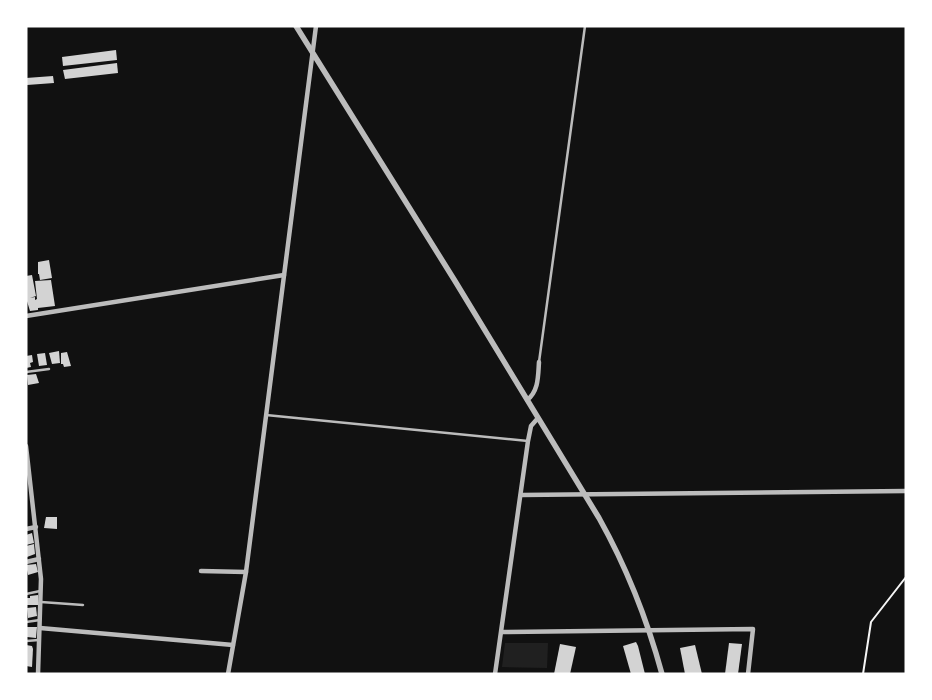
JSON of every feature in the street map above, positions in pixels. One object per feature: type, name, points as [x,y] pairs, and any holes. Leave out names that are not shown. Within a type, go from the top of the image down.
[{"type":"street","points":[[296,26],[586,496],[621,558],[650,630],[662,674]]},
{"type":"street","points":[[228,674],[246,572],[316,26]]},
{"type":"street","points":[[26,316],[284,275]]},
{"type":"street","points":[[527,400],[536,389],[540,362]]},
{"type":"street","points":[[496,674],[528,441],[531,426],[538,418]]},
{"type":"street","points":[[26,446],[42,591],[38,674]]},
{"type":"street","points":[[521,496],[906,491]]},
{"type":"street","points":[[26,496],[32,494]]},
{"type":"street","points":[[26,530],[36,527]]},
{"type":"street","points":[[26,562],[39,560]]},
{"type":"street","points":[[201,571],[246,572]]},
{"type":"street","points":[[40,628],[233,644]]},
{"type":"street","points":[[502,632],[753,629],[748,674]]},
{"type":"lane","points":[[540,362],[585,26]]},
{"type":"lane","points":[[26,372],[49,369]]},
{"type":"lane","points":[[266,415],[528,441]]},
{"type":"lane","points":[[26,594],[42,591]]},
{"type":"lane","points":[[41,602],[83,605]]},
{"type":"lane","points":[[26,622],[40,620]]},
{"type":"lane","points":[[26,641],[39,640]]},
{"type":"path","points":[[863,674],[871,622],[906,577]]},
{"type":"shaded area","points":[[505,643],[548,643],[547,668],[502,667]]},
{"type":"building","points":[[116,50],[117,60],[63,66],[62,57]]},
{"type":"building","points":[[117,63],[118,73],[65,79],[63,70]]},
{"type":"building","points":[[53,76],[54,83],[27,85],[26,78]]},
{"type":"building","points":[[49,260],[52,278],[40,280],[38,262]]},
{"type":"building","points":[[32,275],[36,296],[30,298],[35,297],[35,300],[37,299],[35,281],[51,280],[55,306],[30,311],[26,298],[26,276]]},
{"type":"building","points":[[59,351],[60,363],[52,364],[49,353]]},
{"type":"building","points":[[67,352],[71,366],[64,367],[61,364],[61,353]]},
{"type":"building","points":[[45,353],[47,365],[39,366],[37,354]]},
{"type":"building","points":[[32,355],[33,362],[30,363],[31,367],[26,368],[26,356]]},
{"type":"building","points":[[36,374],[39,383],[28,385],[27,375]]},
{"type":"building","points":[[46,517],[57,517],[57,529],[44,528]]},
{"type":"building","points":[[32,533],[34,543],[26,545],[26,535]]},
{"type":"building","points":[[34,544],[35,554],[27,557],[26,546]]},
{"type":"building","points":[[36,564],[38,572],[28,575],[26,565]]},
{"type":"building","points":[[38,595],[38,605],[27,605],[27,598]]},
{"type":"building","points":[[36,607],[37,616],[28,618],[27,608]]},
{"type":"building","points":[[27,627],[37,627],[36,638],[27,637]]},
{"type":"building","points":[[636,642],[645,674],[631,674],[623,646]]},
{"type":"building","points":[[729,643],[742,644],[738,674],[725,674]]},
{"type":"building","points":[[560,644],[576,647],[570,674],[554,674]]},
{"type":"building","points":[[26,645],[32,646],[33,649],[32,667],[26,666]]},
{"type":"building","points":[[695,645],[702,674],[685,674],[680,648]]}]
